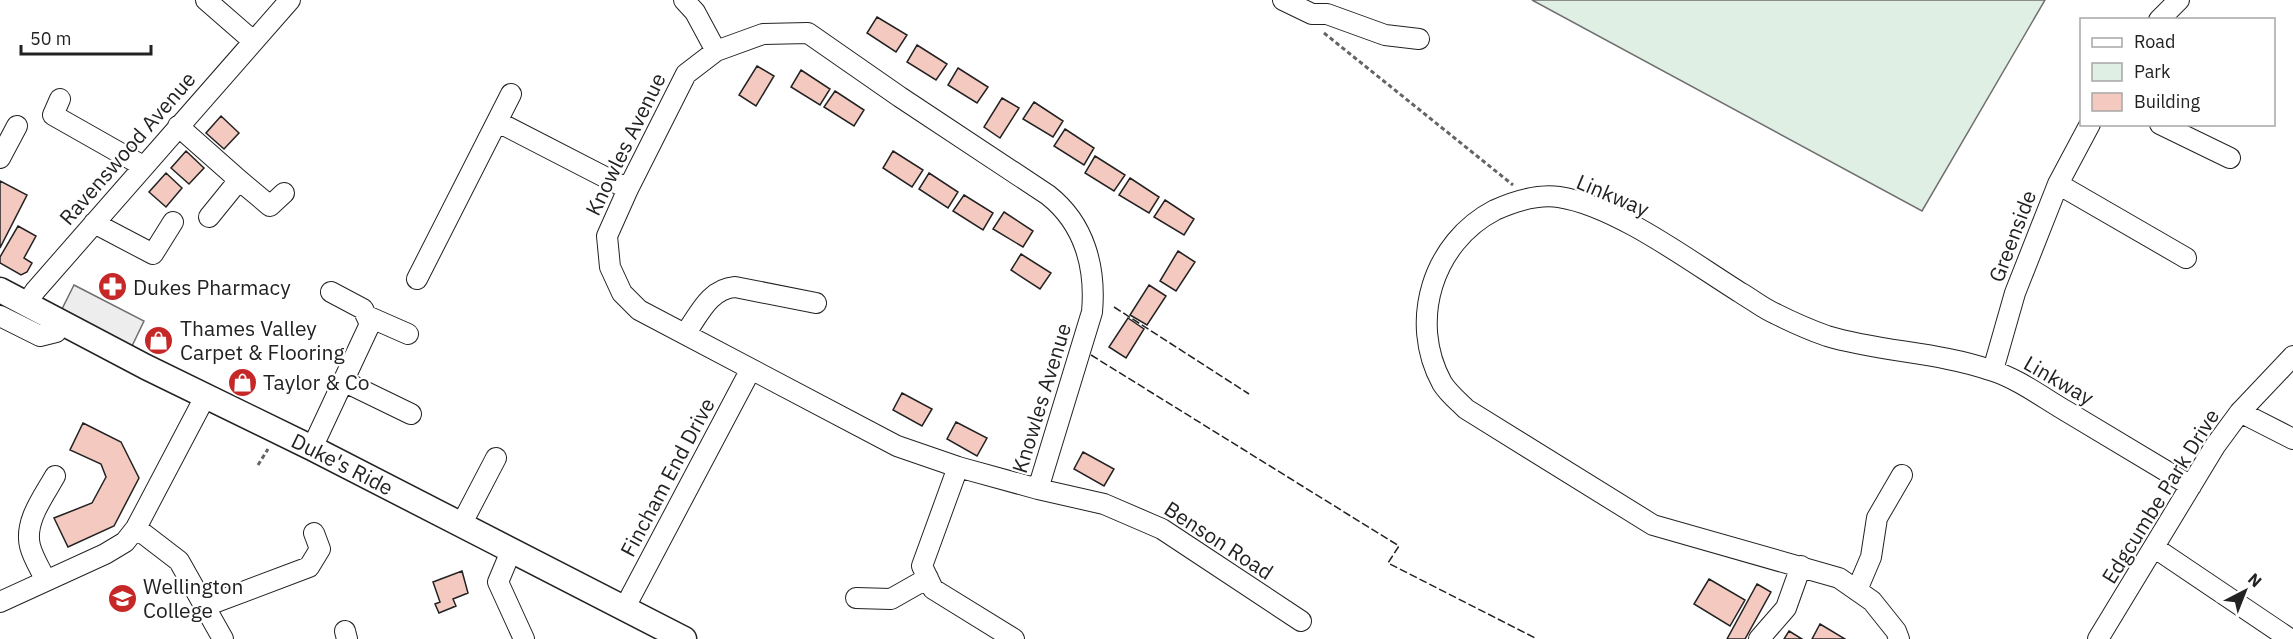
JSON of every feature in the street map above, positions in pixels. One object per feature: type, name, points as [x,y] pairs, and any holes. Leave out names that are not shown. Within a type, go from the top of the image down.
[{"type":"main road","name":"Duke's Ride","points":[[0,290],[684,639]]},
{"type":"street","points":[[206,0],[253,41]]},
{"type":"street","name":"Ravenswood Avenue","points":[[27,303],[143,166],[290,0]]},
{"type":"street","points":[[684,0],[694,12],[716,51]]},
{"type":"street","points":[[1283,0],[1312,14],[1327,14],[1386,35],[1419,39]]},
{"type":"street","points":[[2161,18],[2179,0]]},
{"type":"street","name":"Knowles Avenue","points":[[808,33],[1048,195],[1063,209],[1086,246],[1094,290],[1092,312],[1038,489],[958,467],[897,446],[639,310],[622,293],[610,267],[607,236],[628,189],[686,74],[716,51],[763,34],[808,33]]},
{"type":"street","points":[[417,279],[511,94]]},
{"type":"street","points":[[60,99],[52,115],[143,166]]},
{"type":"street","points":[[498,122],[628,189]]},
{"type":"street","points":[[0,158],[17,126]]},
{"type":"street","points":[[178,126],[239,180],[277,200]]},
{"type":"street","name":"Greenside","points":[[1994,370],[2014,293],[2058,184],[2089,126]]},
{"type":"street","points":[[2164,126],[2230,158]]},
{"type":"street","points":[[209,217],[239,180]]},
{"type":"street","points":[[2058,184],[2186,258]]},
{"type":"street","name":"Linkway","points":[[1899,639],[1882,611],[1872,601],[1839,578],[1653,525],[1466,409],[1443,386],[1430,350],[1426,326],[1428,304],[1435,279],[1446,255],[1461,234],[1479,219],[1506,205],[1530,197],[1558,197],[1589,205],[1619,218],[1774,314],[1827,336],[1966,362],[1994,370],[2192,486]]},
{"type":"street","points":[[94,223],[153,254],[173,222]]},
{"type":"street","points":[[685,334],[710,298],[727,287],[735,286],[816,303]]},
{"type":"street","points":[[312,448],[370,324],[363,309],[331,292]]},
{"type":"street","points":[[0,316],[40,336],[56,332],[62,321]]},
{"type":"street","points":[[367,316],[408,334]]},
{"type":"street","name":"Edgcumbe Park Drive","points":[[2098,639],[2216,446],[2240,412],[2293,356]]},
{"type":"street","name":"Fincham End Drive","points":[[624,609],[751,369]]},
{"type":"street","points":[[343,381],[411,414]]},
{"type":"street","points":[[0,602],[105,554],[125,542],[136,528],[206,397]]},
{"type":"street","points":[[2240,412],[2293,439]]},
{"type":"street","points":[[461,525],[496,458]]},
{"type":"street","points":[[958,467],[922,566],[933,589],[1014,639]]},
{"type":"street","points":[[1857,590],[1870,557],[1877,518],[1902,475]]},
{"type":"street","points":[[46,580],[30,546],[29,529],[34,513],[55,476]]},
{"type":"street","name":"Benson Road","points":[[1038,489],[1104,504],[1162,529],[1301,621]]},
{"type":"street","points":[[136,528],[171,553],[178,561],[223,639]]},
{"type":"street","points":[[203,607],[309,567],[320,549],[314,533]]},
{"type":"street","points":[[2155,548],[2290,639]]},
{"type":"street","points":[[511,551],[498,582],[524,639]]},
{"type":"street","points":[[1760,639],[1786,608],[1800,566]]},
{"type":"street","points":[[856,598],[891,599],[928,578]]},
{"type":"path","points":[[1312,14],[1321,31],[1530,197]]},
{"type":"path","points":[[258,465],[272,444]]},
{"type":"green space","points":[[1532,0],[2045,0],[1922,211]]},
{"type":"shaded area","points":[[74,285],[144,321],[132,346],[61,311]]},
{"type":"building","points":[[877,17],[907,35],[896,52],[867,33]]},
{"type":"building","points":[[917,45],[947,64],[936,80],[907,62]]},
{"type":"building","points":[[757,66],[774,76],[756,106],[739,95]]},
{"type":"building","points":[[958,68],[988,87],[977,103],[948,85]]},
{"type":"building","points":[[801,70],[830,89],[820,105],[791,87]]},
{"type":"building","points":[[835,91],[864,110],[854,126],[824,107]]},
{"type":"building","points":[[1002,98],[1019,108],[1000,138],[984,127]]},
{"type":"building","points":[[1034,102],[1063,121],[1053,137],[1023,119]]},
{"type":"building","points":[[221,116],[239,133],[224,149],[206,133]]},
{"type":"building","points":[[1065,129],[1094,148],[1084,165],[1054,146]]},
{"type":"building","points":[[186,151],[204,168],[189,184],[171,168]]},
{"type":"building","points":[[893,151],[923,170],[912,187],[883,168]]},
{"type":"building","points":[[1095,156],[1125,175],[1114,191],[1085,173]]},
{"type":"building","points":[[166,173],[182,188],[166,207],[149,192]]},
{"type":"building","points":[[929,173],[958,192],[948,208],[919,189]]},
{"type":"building","points":[[1130,178],[1159,197],[1149,213],[1119,195]]},
{"type":"building","points":[[0,181],[27,195],[0,248]]},
{"type":"building","points":[[964,195],[993,213],[983,230],[953,211]]},
{"type":"building","points":[[1165,200],[1194,219],[1184,235],[1154,217]]},
{"type":"building","points":[[1004,212],[1033,231],[1023,247],[993,229]]},
{"type":"building","points":[[18,226],[36,236],[24,258],[32,263],[27,272],[21,275],[0,263],[0,257]]},
{"type":"building","points":[[1178,251],[1195,262],[1176,291],[1160,281]]},
{"type":"building","points":[[1021,254],[1051,273],[1040,289],[1011,270]]},
{"type":"building","points":[[1149,285],[1166,296],[1147,325],[1130,315]]},
{"type":"building","points":[[1128,318],[1144,329],[1126,358],[1109,347]]},
{"type":"building","points":[[902,393],[932,409],[922,426],[893,410]]},
{"type":"building","points":[[956,422],[987,438],[977,456],[947,439]]},
{"type":"building","points":[[83,423],[121,442],[139,478],[114,526],[68,547],[54,518],[92,503],[106,477],[101,464],[70,450]]},
{"type":"building","points":[[1083,452],[1114,469],[1104,486],[1074,469]]},
{"type":"building","points":[[462,571],[468,593],[453,599],[456,606],[439,613],[435,604],[440,602],[433,582]]},
{"type":"building","points":[[1709,579],[1745,600],[1730,626],[1694,604]]},
{"type":"building","points":[[1757,584],[1771,592],[1745,639],[1727,639]]},
{"type":"building","points":[[1820,624],[1845,639],[1812,639]]},
{"type":"building","points":[[1789,631],[1802,639],[1784,639]]},
{"type":"fence","points":[[1114,307],[1249,394]]},
{"type":"fence","points":[[1091,355],[1399,546],[1388,563],[1537,639]]},
{"type":"place","name":"Dukes Pharmacy","points":[[112,287]]},
{"type":"place","name":"Thames Valley Carpet & Flooring","points":[[159,340]]},
{"type":"place","name":"Taylor & Co","points":[[242,382]]},
{"type":"place","name":"Wellington College","points":[[122,598]]}]
